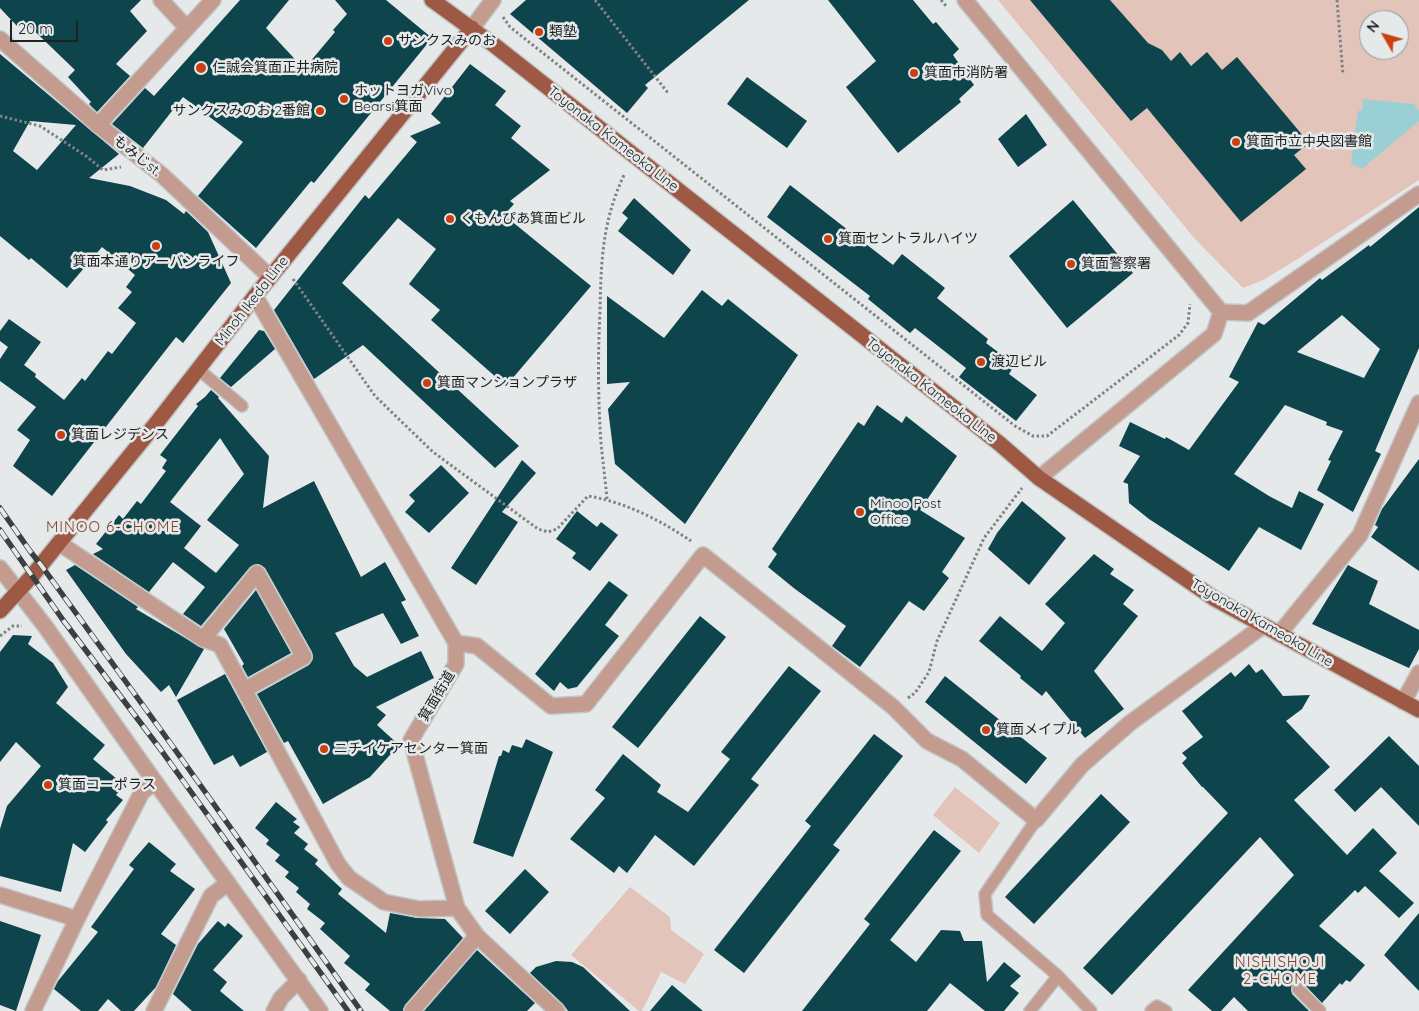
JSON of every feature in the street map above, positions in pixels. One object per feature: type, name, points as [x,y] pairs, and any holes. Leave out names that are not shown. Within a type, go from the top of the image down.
[{"type":"main road","points":[[432,0],[472,28]]},
{"type":"main road","name":"Minoh Ikeda Line","points":[[0,611],[59,543],[270,277],[472,28]]},
{"type":"main road","name":"Toyonaka Kameoka Line","points":[[472,28],[992,438],[1039,478],[1215,600],[1419,710]]},
{"type":"street","points":[[161,0],[187,28]]},
{"type":"street","points":[[98,125],[213,0]]},
{"type":"street","points":[[472,28],[493,0]]},
{"type":"street","points":[[965,0],[1220,312],[1248,313],[1419,194]]},
{"type":"street","name":"もみじst.","points":[[0,39],[98,125],[162,175],[270,277]]},
{"type":"street","points":[[255,296],[456,643],[477,646],[551,706],[586,704],[703,555],[893,707],[927,741],[962,759],[1036,820],[1082,765],[1130,723],[1263,626]]},
{"type":"street","points":[[1039,478],[1214,334],[1220,312]]},
{"type":"street","points":[[1279,634],[1360,535],[1419,403]]},
{"type":"street","points":[[59,543],[203,639],[220,645],[338,864],[349,878],[384,902],[419,909],[457,908]]},
{"type":"street","points":[[0,568],[45,626],[320,1011]]},
{"type":"street","points":[[203,639],[257,573],[304,656],[244,690]]},
{"type":"street","name":"箕面街道","points":[[456,643],[456,664],[411,740],[457,908],[477,936],[549,1008]]},
{"type":"street","points":[[1403,702],[1419,673]]},
{"type":"street","points":[[33,1011],[77,919],[142,792],[155,782]]},
{"type":"street","points":[[154,1011],[212,896],[228,883]]},
{"type":"street","points":[[0,896],[77,919]]},
{"type":"street","points":[[412,1011],[477,936]]},
{"type":"street","points":[[274,1011],[281,998],[299,980]]},
{"type":"lane","points":[[198,369],[242,406]]},
{"type":"lane","points":[[1036,820],[985,894],[987,915],[1058,976],[1091,1011]]},
{"type":"lane","points":[[1030,1011],[1058,976]]},
{"type":"lane","points":[[1298,989],[1320,1011]]},
{"type":"lane","points":[[1151,1011],[1157,1006],[1166,1011]]},
{"type":"path","points":[[595,0],[668,93]]},
{"type":"path","points":[[941,0],[952,14]]},
{"type":"path","points":[[1337,0],[1343,74]]},
{"type":"path","points":[[502,16],[510,27],[525,39],[1015,426],[1034,436],[1047,436],[1179,335],[1188,323],[1191,305],[1188,296]]},
{"type":"path","points":[[0,116],[40,126],[86,156],[103,170],[147,164]]},
{"type":"path","points":[[607,499],[600,428],[598,357],[601,255],[609,216],[624,175]]},
{"type":"path","points":[[292,278],[375,396],[434,452],[538,529],[548,532],[557,529],[588,496],[607,499],[665,524],[694,543],[703,555]]},
{"type":"path","points":[[893,707],[915,693],[929,672],[936,641],[984,538],[1022,488]]},
{"type":"shaded area","points":[[998,0],[1419,0],[1419,180],[1296,260],[1263,280],[1243,288],[1195,239]]},
{"type":"shaded area","points":[[955,787],[1000,823],[979,853],[933,815]]},
{"type":"shaded area","points":[[630,887],[670,917],[671,930],[704,954],[685,984],[661,972],[642,1011],[639,1011],[571,955]]},
{"type":"water","points":[[1363,99],[1414,104],[1419,111],[1419,121],[1362,169],[1351,164],[1358,111],[1362,110]]},
{"type":"building","points":[[0,0],[141,0],[130,11],[147,31],[116,64],[130,76],[97,112],[89,104],[91,102],[68,77],[75,70],[23,20],[17,26],[0,8]]},
{"type":"building","points":[[240,0],[289,0],[266,28],[304,69],[335,32],[333,30],[347,14],[335,0],[386,0],[432,38],[314,183],[311,181],[256,248],[198,196],[243,142],[183,97],[143,148],[112,124],[145,88],[154,96]]},
{"type":"building","points":[[526,0],[749,0],[645,85],[648,88],[627,113],[510,14]]},
{"type":"building","name":"箕面市消防署","points":[[828,0],[913,0],[933,24],[936,22],[959,49],[953,55],[974,85],[959,99],[961,102],[898,153],[846,87],[876,61]]},
{"type":"building","points":[[1030,0],[1110,0],[1148,43],[1162,50],[1171,61],[1180,52],[1191,66],[1207,52],[1222,70],[1237,57],[1309,143],[1294,155],[1306,169],[1241,222],[1147,108],[1131,121]]},
{"type":"building","points":[[0,54],[119,154],[89,178],[130,186],[166,200],[184,214],[186,211],[208,232],[231,283],[183,343],[176,337],[52,496],[13,466],[30,440],[17,430],[36,407],[0,381],[0,359],[8,347],[0,341],[0,331],[9,319],[41,342],[24,365],[36,374],[35,377],[64,400],[82,378],[85,381],[108,351],[112,354],[136,323],[118,308],[132,292],[126,287],[135,275],[102,247],[67,288],[31,258],[29,260],[0,236]],"holes":[[[30,121],[76,125],[37,170],[13,151]]]},
{"type":"building","points":[[470,64],[506,91],[495,105],[521,126],[511,138],[550,170],[510,201],[514,204],[504,215],[591,286],[506,386],[431,320],[440,310],[409,284],[436,249],[398,218],[342,283],[519,446],[495,468],[363,345],[314,379],[274,310],[365,195],[369,199],[417,142],[410,136],[441,123],[431,114]]},
{"type":"building","points":[[747,77],[807,121],[787,148],[727,104]]},
{"type":"building","points":[[1026,114],[1047,145],[1018,167],[998,139]]},
{"type":"building","points":[[790,185],[893,265],[902,254],[945,288],[937,298],[988,339],[986,343],[998,352],[995,356],[1012,369],[1009,374],[1037,395],[1016,421],[959,377],[966,368],[915,328],[910,333],[868,299],[870,296],[767,217]]},
{"type":"building","points":[[634,198],[691,250],[673,275],[618,231],[628,218],[622,213]]},
{"type":"building","name":"箕面警察署","points":[[1073,200],[1133,273],[1067,328],[1009,256]]},
{"type":"building","points":[[1419,207],[1419,348],[1375,451],[1381,454],[1353,512],[1317,490],[1331,461],[1328,460],[1343,431],[1326,425],[1327,422],[1285,405],[1234,474],[1292,508],[1299,491],[1324,504],[1301,550],[1259,527],[1229,571],[1149,519],[1129,503],[1128,484],[1123,482],[1140,456],[1119,446],[1130,422],[1165,439],[1166,437],[1189,450],[1239,382],[1229,377],[1258,322],[1264,325],[1320,278],[1322,280],[1369,245],[1370,247]],"holes":[[[1342,315],[1380,349],[1364,378],[1297,352]]]},
{"type":"building","points":[[702,290],[722,306],[728,299],[798,355],[685,524],[615,464],[608,409],[630,382],[607,384],[607,296],[664,338]]},
{"type":"building","points":[[259,330],[264,331],[275,349],[231,387],[220,378]]},
{"type":"building","points":[[211,390],[219,397],[269,456],[263,508],[314,481],[361,577],[385,562],[406,600],[401,602],[419,636],[401,644],[383,613],[335,633],[354,666],[367,677],[421,651],[434,678],[376,707],[386,715],[377,725],[399,745],[370,777],[323,804],[288,741],[284,743],[257,694],[309,665],[313,658],[312,652],[265,568],[258,564],[250,567],[201,626],[183,614],[205,587],[173,562],[149,592],[93,554],[103,549],[96,544],[119,515],[123,519],[137,501],[141,504],[166,471],[162,468],[167,460],[160,455],[198,406],[196,404]],"holes":[[[220,438],[244,474],[207,520],[239,545],[216,573],[184,548],[201,526],[170,502]]]},
{"type":"building","points":[[877,405],[902,423],[906,416],[957,456],[920,510],[965,538],[942,572],[949,578],[924,611],[909,601],[860,667],[832,646],[846,626],[768,567],[777,554],[772,549],[858,422],[864,426]]},
{"type":"building","points":[[1419,459],[1419,571],[1371,537],[1378,527],[1375,525],[1382,509]]},
{"type":"building","points":[[522,460],[536,473],[502,512],[518,522],[476,585],[451,568]]},
{"type":"building","points":[[441,465],[469,493],[429,533],[405,512],[415,501],[409,495]]},
{"type":"building","points":[[1022,501],[1066,538],[1029,585],[988,549],[997,533]]},
{"type":"building","points":[[577,511],[597,527],[601,522],[618,535],[590,571],[572,558],[576,553],[556,539]]},
{"type":"building","points":[[1094,554],[1114,569],[1110,574],[1134,590],[1123,604],[1138,616],[1094,671],[1124,709],[1085,738],[1046,691],[1042,696],[979,641],[1000,616],[1042,651],[1065,623],[1045,604]]},
{"type":"building","points":[[75,565],[138,607],[136,609],[204,649],[176,697],[169,685],[161,692],[126,654],[66,570]]},
{"type":"building","points":[[1348,565],[1378,581],[1369,604],[1419,630],[1419,649],[1409,668],[1312,624]]},
{"type":"building","points":[[609,581],[628,595],[605,625],[619,636],[577,687],[568,689],[560,682],[554,691],[535,674]]},
{"type":"building","points":[[256,590],[291,653],[248,677],[242,666],[244,664],[224,629]]},
{"type":"building","points":[[700,616],[726,637],[638,748],[612,727]]},
{"type":"building","points":[[13,635],[32,636],[28,644],[53,663],[68,687],[56,703],[105,745],[93,759],[124,785],[116,795],[123,800],[106,820],[108,822],[85,852],[73,843],[61,892],[0,876],[0,829],[7,806],[41,766],[16,742],[0,762],[0,652]]},
{"type":"building","points":[[1249,664],[1256,673],[1262,669],[1283,696],[1310,695],[1302,709],[1286,721],[1330,767],[1294,800],[1347,855],[1373,828],[1397,853],[1379,871],[1414,903],[1399,918],[1365,886],[1358,893],[1355,890],[1319,926],[1365,965],[1350,982],[1346,980],[1342,985],[1340,983],[1322,1003],[1303,983],[1293,983],[1291,988],[1292,994],[1309,1011],[1248,1011],[1234,997],[1221,1011],[1212,1011],[1188,990],[1294,875],[1260,837],[1112,995],[1083,968],[1228,813],[1202,787],[1182,763],[1187,758],[1182,753],[1203,737],[1182,711],[1231,672],[1235,677]]},
{"type":"building","points":[[789,666],[821,691],[751,779],[759,785],[694,866],[655,835],[627,873],[619,866],[614,873],[570,839],[605,798],[595,790],[623,754],[661,785],[657,792],[688,812],[730,759],[721,752]]},
{"type":"building","points":[[225,674],[267,752],[240,767],[233,755],[214,765],[177,700]]},
{"type":"building","name":"箕面メイプル","points":[[945,676],[1047,758],[1026,784],[925,702]]},
{"type":"building","points":[[874,734],[903,756],[833,845],[840,850],[744,973],[714,950],[811,826],[805,821]]},
{"type":"building","points":[[1389,736],[1419,766],[1419,826],[1381,787],[1355,812],[1334,790]]},
{"type":"building","points":[[526,739],[553,752],[513,857],[473,843],[499,756],[501,756],[503,750],[509,753],[512,745],[522,748]]},
{"type":"building","points":[[1101,794],[1130,822],[1034,924],[1005,897]]},
{"type":"building","points":[[276,802],[297,819],[293,822],[300,827],[294,833],[308,844],[304,849],[318,860],[315,864],[342,889],[338,894],[386,933],[390,913],[417,918],[445,919],[463,938],[405,1005],[403,1011],[390,1011],[365,990],[370,984],[344,963],[350,956],[320,929],[325,923],[307,909],[310,904],[296,892],[299,888],[285,877],[289,872],[275,861],[280,855],[266,844],[269,840],[255,828]]},
{"type":"building","points":[[934,830],[961,851],[890,940],[916,962],[941,930],[960,931],[964,941],[982,941],[987,982],[1004,962],[1021,976],[1010,986],[1019,993],[1004,1011],[985,1011],[950,983],[927,1011],[802,1011],[870,924],[864,919]]},
{"type":"building","points":[[149,842],[176,864],[170,871],[195,889],[161,934],[176,945],[156,987],[134,1011],[121,1011],[108,999],[98,1011],[81,1011],[54,989],[58,981],[98,932],[91,927],[134,869],[129,865]]},
{"type":"building","points":[[525,869],[549,892],[510,934],[485,911]]},
{"type":"building","points":[[1419,913],[1419,991],[1384,955]]},
{"type":"building","points":[[0,921],[41,935],[16,1011],[0,1005]]},
{"type":"building","points":[[218,921],[225,927],[228,923],[243,936],[213,970],[227,982],[220,991],[244,1011],[192,1011],[173,994],[198,944]]},
{"type":"building","points":[[477,950],[535,1003],[527,1011],[424,1011]]},
{"type":"building","points":[[556,961],[572,962],[583,967],[630,1011],[568,1011],[530,973],[536,967]]},
{"type":"building","points":[[672,985],[703,1011],[650,1011]]},
{"type":"railway","points":[[0,508],[361,1011]]},
{"type":"railway","points":[[0,530],[63,620],[161,750],[348,1011]]},
{"type":"place","name":"類塾","points":[[539,32]]},
{"type":"place","name":"サンクスみのお","points":[[388,41]]},
{"type":"place","name":"仁誠会箕面正井病院","points":[[201,68]]},
{"type":"place","name":"箕面市消防署","points":[[914,73]]},
{"type":"place","name":"ホットヨガVivo Bearsi箕面","points":[[344,99]]},
{"type":"place","name":"サンクスみのお 2番館","points":[[320,111]]},
{"type":"place","name":"箕面市立中央図書館","points":[[1236,142]]},
{"type":"place","name":"くもんぴあ箕面ビル","points":[[450,219]]},
{"type":"place","name":"箕面セントラルハイツ","points":[[828,239]]},
{"type":"place","name":"箕面本通りアーバンライフ","points":[[156,246]]},
{"type":"place","name":"箕面警察署","points":[[1071,264]]},
{"type":"place","name":"渡辺ビル","points":[[981,362]]},
{"type":"place","name":"箕面マンションプラザ","points":[[427,383]]},
{"type":"place","name":"箕面レジデンス","points":[[61,435]]},
{"type":"place","name":"Minoo Post Office","points":[[860,512]]},
{"type":"place","name":"箕面メイプル","points":[[986,730]]},
{"type":"place","name":"ニチイケアセンター箕面","points":[[324,749]]},
{"type":"place","name":"箕面コーポラス","points":[[48,785]]},
{"type":"district","name":"MINOO 6-CHOME","points":[[113,527]]},
{"type":"district","name":"NISHISHOJI 2-CHOME","points":[[1280,970]]}]
